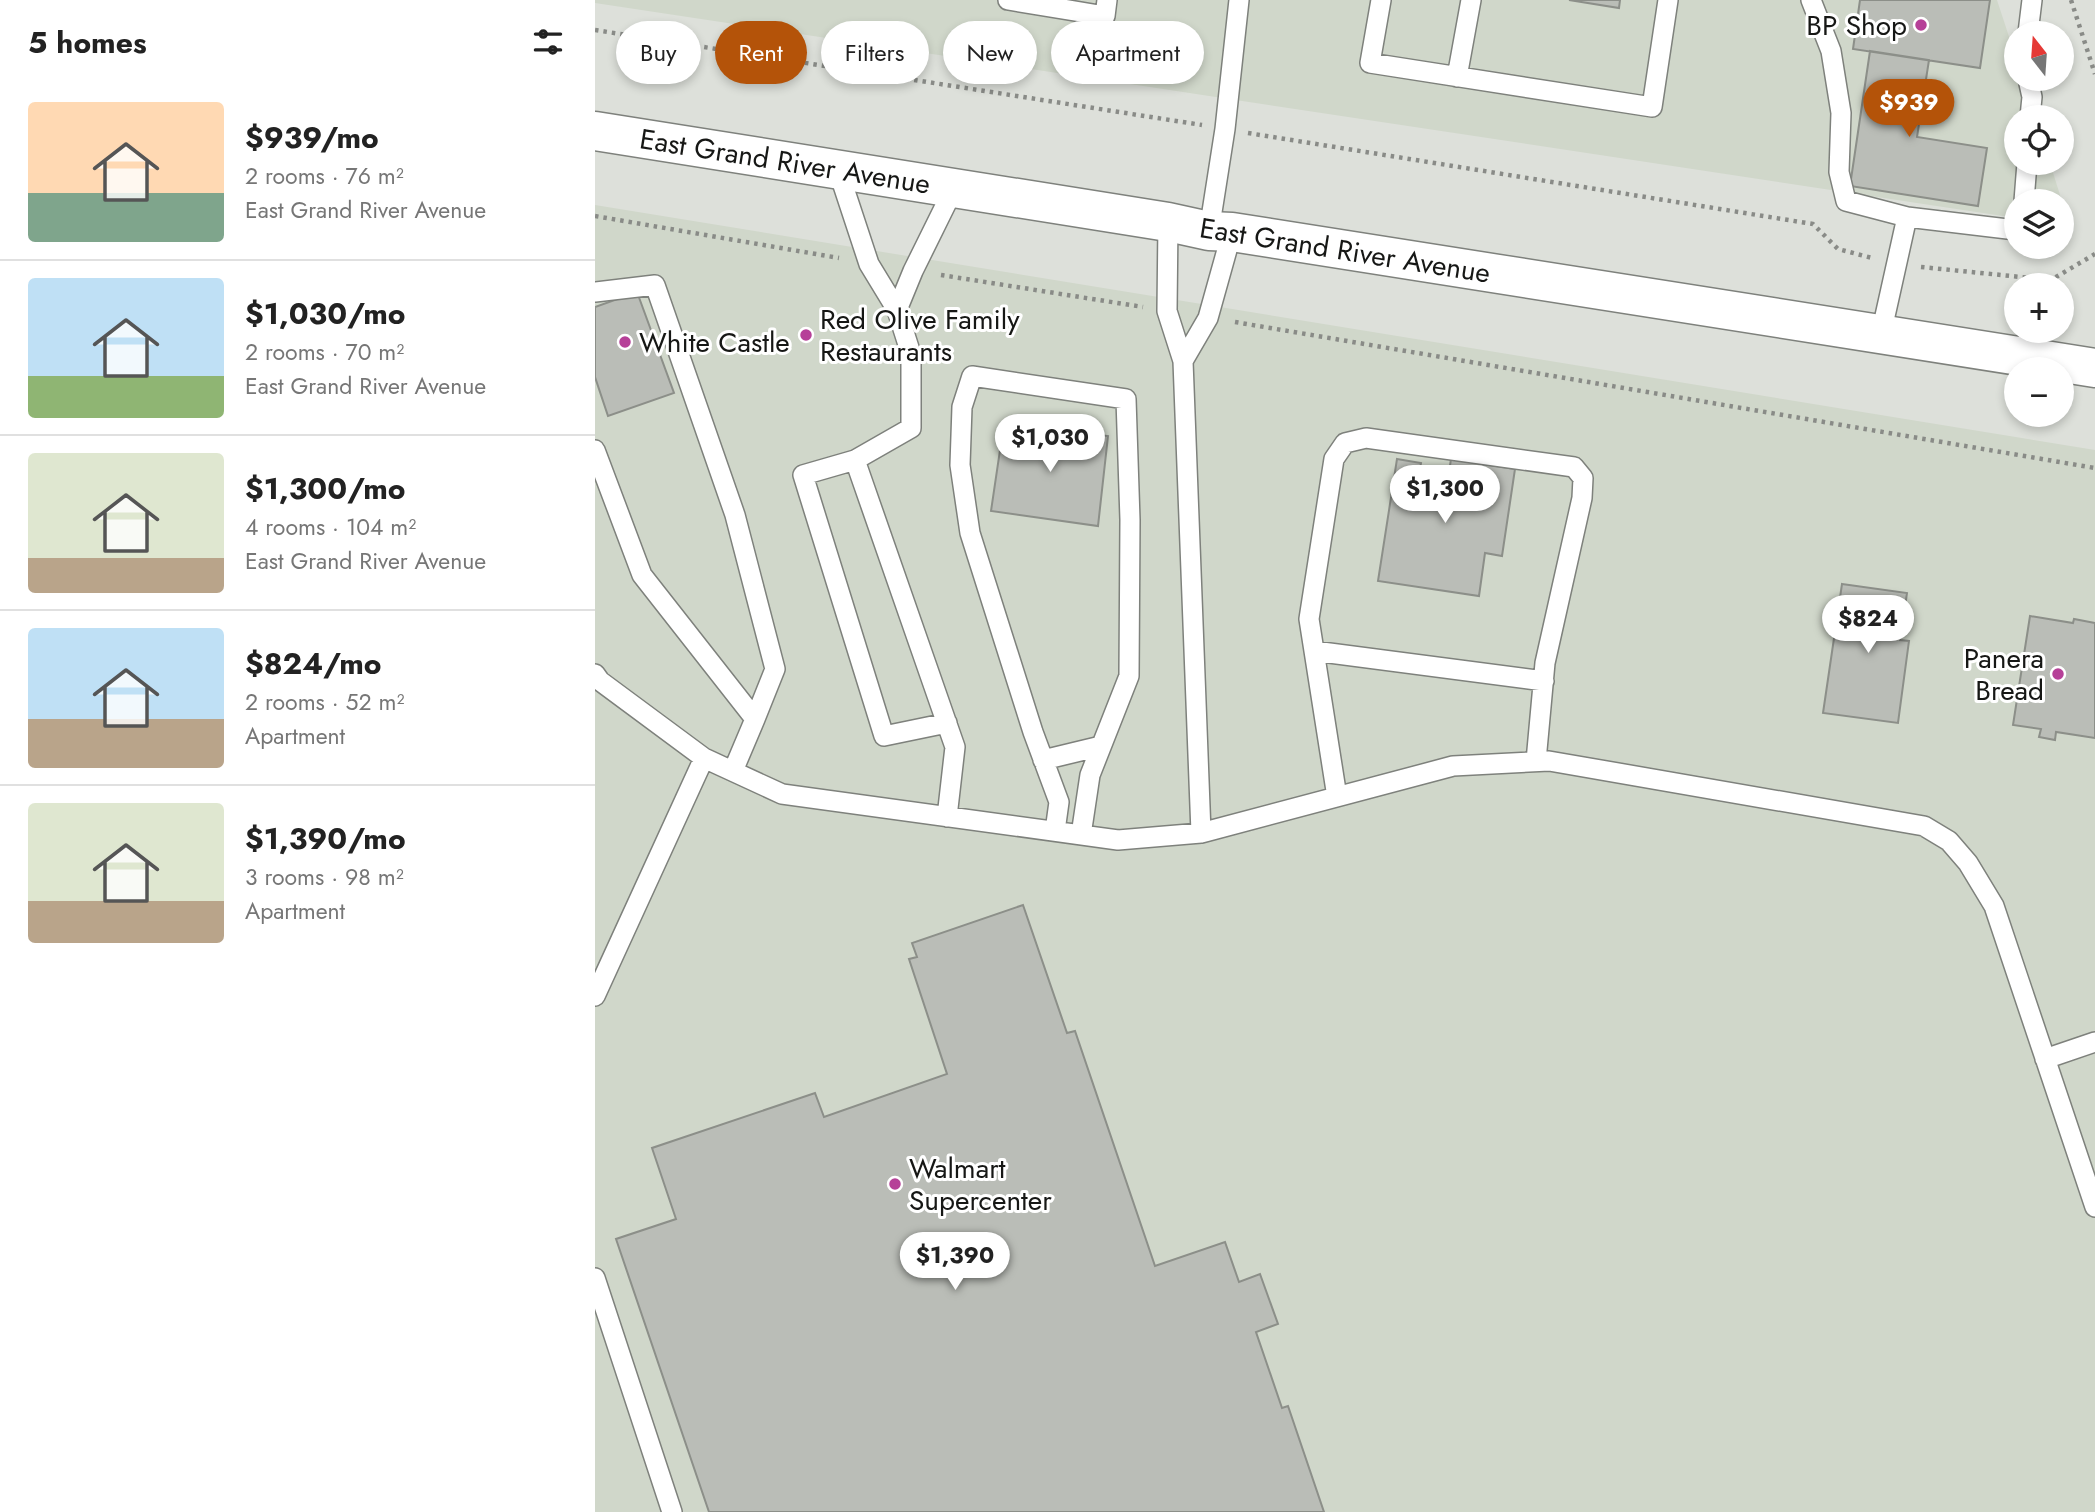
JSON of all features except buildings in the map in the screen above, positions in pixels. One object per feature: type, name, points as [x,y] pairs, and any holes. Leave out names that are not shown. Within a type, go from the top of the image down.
[{"type":"main road","name":"East Grand River Avenue","points":[[595,131],[1220,232],[2095,368]]},
{"type":"lane","points":[[1008,0],[1105,16],[1107,0]]},
{"type":"lane","points":[[1183,361],[1208,318],[1220,232],[1225,129],[1240,0]]},
{"type":"lane","points":[[1381,0],[1370,63],[1653,107],[1668,0]]},
{"type":"lane","points":[[1457,77],[1471,0]]},
{"type":"lane","points":[[1811,0],[1831,51],[1841,113],[1839,172],[1846,201],[1907,217],[2004,228]]},
{"type":"lane","points":[[2029,21],[2032,0]]},
{"type":"lane","points":[[838,170],[869,264],[897,310],[911,354],[911,428],[855,460],[803,475],[884,736],[947,723]]},
{"type":"lane","points":[[897,310],[954,188]]},
{"type":"lane","points":[[1881,334],[1907,217]]},
{"type":"lane","points":[[1168,222],[1167,311],[1183,361],[1201,833]]},
{"type":"lane","points":[[595,292],[655,285],[735,515],[775,669],[733,771]]},
{"type":"lane","points":[[1055,831],[1059,802],[970,533],[960,465],[962,407],[972,376],[1126,399],[1130,520],[1129,676],[1090,775],[1081,835]]},
{"type":"lane","points":[[1337,797],[1309,619],[1334,459],[1345,443],[1366,438],[1574,467],[1583,478],[1582,498],[1545,663],[1536,761]]},
{"type":"lane","points":[[595,450],[642,575],[755,719]]},
{"type":"lane","points":[[855,460],[955,747],[947,817]]},
{"type":"lane","points":[[1314,651],[1543,681]]},
{"type":"lane","points":[[595,674],[600,681],[704,758],[782,794],[1118,840],[1201,833],[1453,766],[1536,761],[1549,761],[1924,826],[1949,841],[1968,863],[1994,906],[2095,1207]]},
{"type":"lane","points":[[1043,760],[1101,746]]},
{"type":"lane","points":[[595,996],[704,758]]},
{"type":"lane","points":[[2045,1059],[2095,1042]]},
{"type":"lane","points":[[595,1278],[672,1512]]},
{"type":"path","points":[[2071,0],[2095,74]]},
{"type":"path","points":[[595,30],[1813,224],[1838,249],[1896,264],[2051,279],[2095,254]]},
{"type":"path","points":[[595,216],[869,264]]},
{"type":"path","points":[[913,271],[1167,311]]},
{"type":"path","points":[[1208,318],[2095,468]]},
{"type":"shaded area","points":[[595,0],[1997,0],[2004,21],[2004,91],[2027,91],[2031,105],[2004,105],[2004,175],[2054,175],[2058,189],[2004,189],[2004,216],[1130,84],[1204,84],[1204,21],[1051,21],[1051,72],[1037,70],[1037,21],[943,21],[943,56],[929,54],[929,21],[821,21],[821,37],[807,35],[807,21],[715,21],[595,3]]},
{"type":"shaded area","points":[[595,205],[2095,450],[2095,1512],[595,1512]]},
{"type":"place","name":"BP Shop","points":[[1921,25]]},
{"type":"place","name":"Red Olive Family Restaurants","points":[[806,335]]},
{"type":"place","name":"White Castle","points":[[625,342]]},
{"type":"place","name":"Panera Bread","points":[[2058,674]]},
{"type":"place","name":"Walmart Supercenter","points":[[895,1184]]}]
